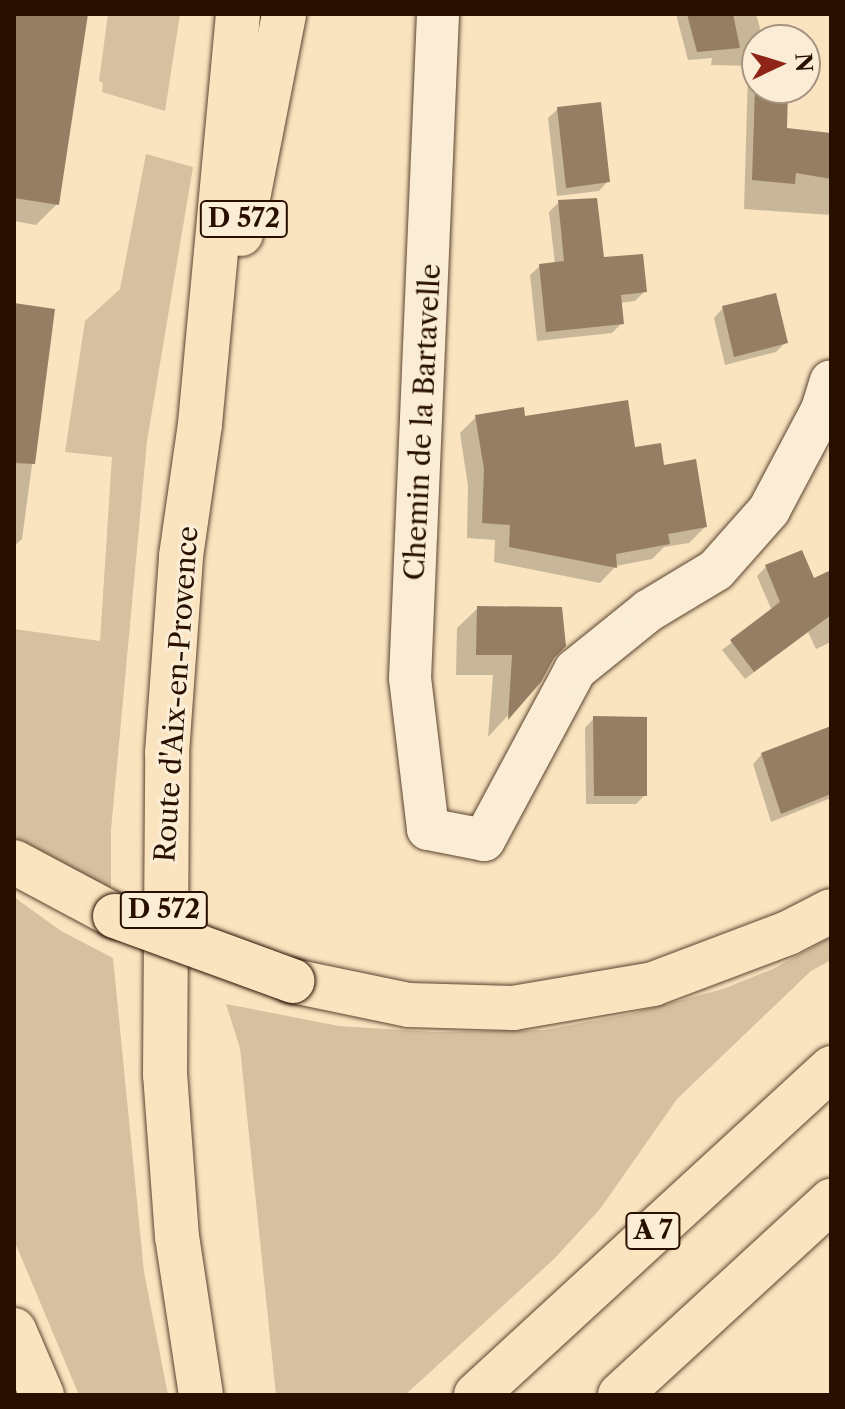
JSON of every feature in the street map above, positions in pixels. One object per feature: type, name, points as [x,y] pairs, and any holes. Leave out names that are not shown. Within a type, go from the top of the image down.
[{"type":"main road","name":"Route d'Aix-en-Provence","points":[[201,1395],[177,1237],[165,1075],[167,753],[180,571],[200,424],[238,14]]},
{"type":"main road","name":"Route d'Aix-en-Provence","points":[[200,424],[268,107],[284,14]]},
{"type":"main road","points":[[14,862],[115,916],[293,981],[409,1005],[513,1008],[653,984],[788,933],[831,911]]},
{"type":"main road","name":"A 7","points":[[476,1395],[831,1068]]},
{"type":"main road","points":[[620,1395],[831,1201]]},
{"type":"main road","points":[[14,1330],[42,1395]]},
{"type":"street","name":"Chemin de la Bartavelle","points":[[438,14],[410,678],[428,829],[484,840],[575,670],[648,611],[716,570],[727,558],[769,510],[822,410],[831,381]]},
{"type":"shaded area","points":[[108,14],[180,14],[165,111],[102,92],[103,83],[99,81]]},
{"type":"shaded area","points":[[146,154],[193,167],[147,441],[111,830],[111,897],[14,841],[14,629],[100,641],[112,457],[65,452],[85,321],[120,289]]},
{"type":"shaded area","points":[[14,897],[61,931],[113,958],[144,1272],[168,1395],[79,1395],[14,1240]]},
{"type":"shaded area","points":[[831,937],[831,960],[811,971],[677,1099],[600,1209],[554,1259],[405,1395],[276,1395],[240,1048],[226,1004],[339,1026],[434,1032],[544,1030],[629,1014],[723,989],[773,969]]},
{"type":"building","points":[[14,14],[88,14],[59,205],[14,198]]},
{"type":"building","points":[[687,14],[733,14],[740,48],[697,52]]},
{"type":"building","points":[[601,102],[610,182],[566,188],[557,107]]},
{"type":"building","points":[[754,104],[788,104],[787,128],[831,133],[831,179],[796,173],[795,184],[752,180]]},
{"type":"building","points":[[597,198],[604,257],[643,254],[647,292],[621,295],[624,324],[546,332],[539,264],[564,261],[558,200]]},
{"type":"building","points":[[776,293],[788,343],[734,357],[722,306]]},
{"type":"building","points":[[14,303],[55,309],[35,464],[14,463]]},
{"type":"building","points":[[628,400],[635,447],[661,443],[664,465],[696,459],[707,527],[668,534],[670,544],[616,554],[617,568],[509,547],[510,525],[482,523],[484,469],[475,415],[524,407],[525,416]]},
{"type":"building","points":[[802,550],[814,578],[831,570],[831,615],[754,672],[730,640],[780,602],[765,565]]},
{"type":"building","points":[[477,606],[562,607],[566,646],[554,658],[541,682],[508,720],[512,655],[476,655]]},
{"type":"building","points":[[593,716],[647,717],[647,796],[594,796]]},
{"type":"building","points":[[831,726],[831,794],[781,814],[761,753]]}]
